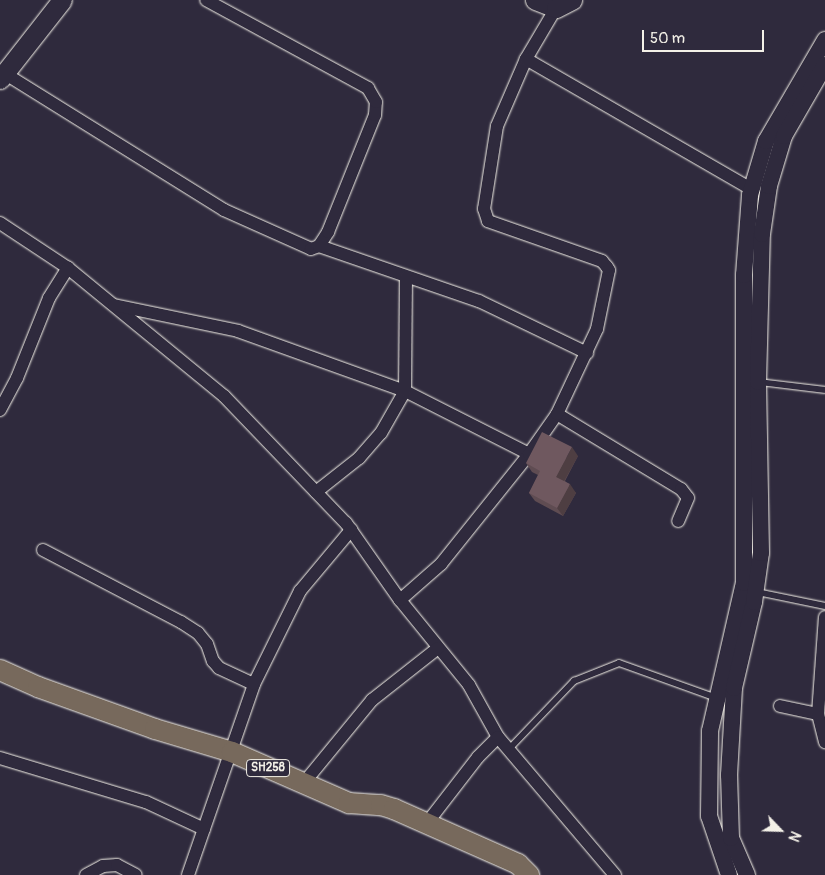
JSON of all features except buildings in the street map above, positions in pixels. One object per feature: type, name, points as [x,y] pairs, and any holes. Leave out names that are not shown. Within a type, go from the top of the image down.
[{"type":"main road","points":[[2,76],[62,0]]},
{"type":"main road","points":[[535,0],[564,4]]},
{"type":"main road","name":"SH258","points":[[0,670],[38,687],[155,729],[232,752],[349,803],[381,805],[427,823],[520,871]]},
{"type":"street","points":[[2,76],[224,210],[311,249],[319,246],[328,232],[371,124],[376,102],[368,88],[206,0]]},
{"type":"street","points":[[400,600],[441,564],[529,454],[557,414],[597,329],[609,270],[608,267],[602,261],[488,221],[484,209],[498,126],[526,59],[564,4]]},
{"type":"street","points":[[729,875],[710,816],[710,730],[744,583],[744,275],[751,189],[766,141],[825,40]]},
{"type":"street","points":[[526,59],[751,189]]},
{"type":"street","points":[[747,875],[731,838],[729,775],[734,688],[755,592],[761,553],[758,382],[762,234],[768,186],[784,136],[825,65]]},
{"type":"street","points":[[0,223],[68,268],[224,396],[316,492],[351,530],[400,600],[469,685],[498,737],[510,748],[615,875]]},
{"type":"street","points":[[319,246],[479,301],[587,353]]},
{"type":"street","points":[[0,410],[17,378],[50,298],[68,268]]},
{"type":"street","points":[[316,492],[358,458],[375,439],[404,391],[406,277]]},
{"type":"street","points":[[111,304],[238,331],[404,391],[529,454]]},
{"type":"street","points":[[557,414],[681,489],[688,498],[678,521]]},
{"type":"street","points":[[188,875],[254,684],[300,591],[351,530]]},
{"type":"street","points":[[43,550],[181,622],[198,633],[207,644],[213,661],[219,668],[254,684]]},
{"type":"street","points":[[825,617],[818,714],[825,742]]},
{"type":"street","points":[[303,784],[372,700],[438,648]]},
{"type":"street","points":[[780,706],[818,714]]},
{"type":"street","points":[[427,823],[478,757],[498,737]]},
{"type":"street","points":[[0,758],[146,802],[204,829]]},
{"type":"street","points":[[86,875],[103,866],[117,865],[136,875]]},
{"type":"lane","points":[[758,382],[825,390]]},
{"type":"lane","points":[[755,592],[825,606]]},
{"type":"lane","points":[[510,748],[574,681],[619,663],[717,698]]}]
